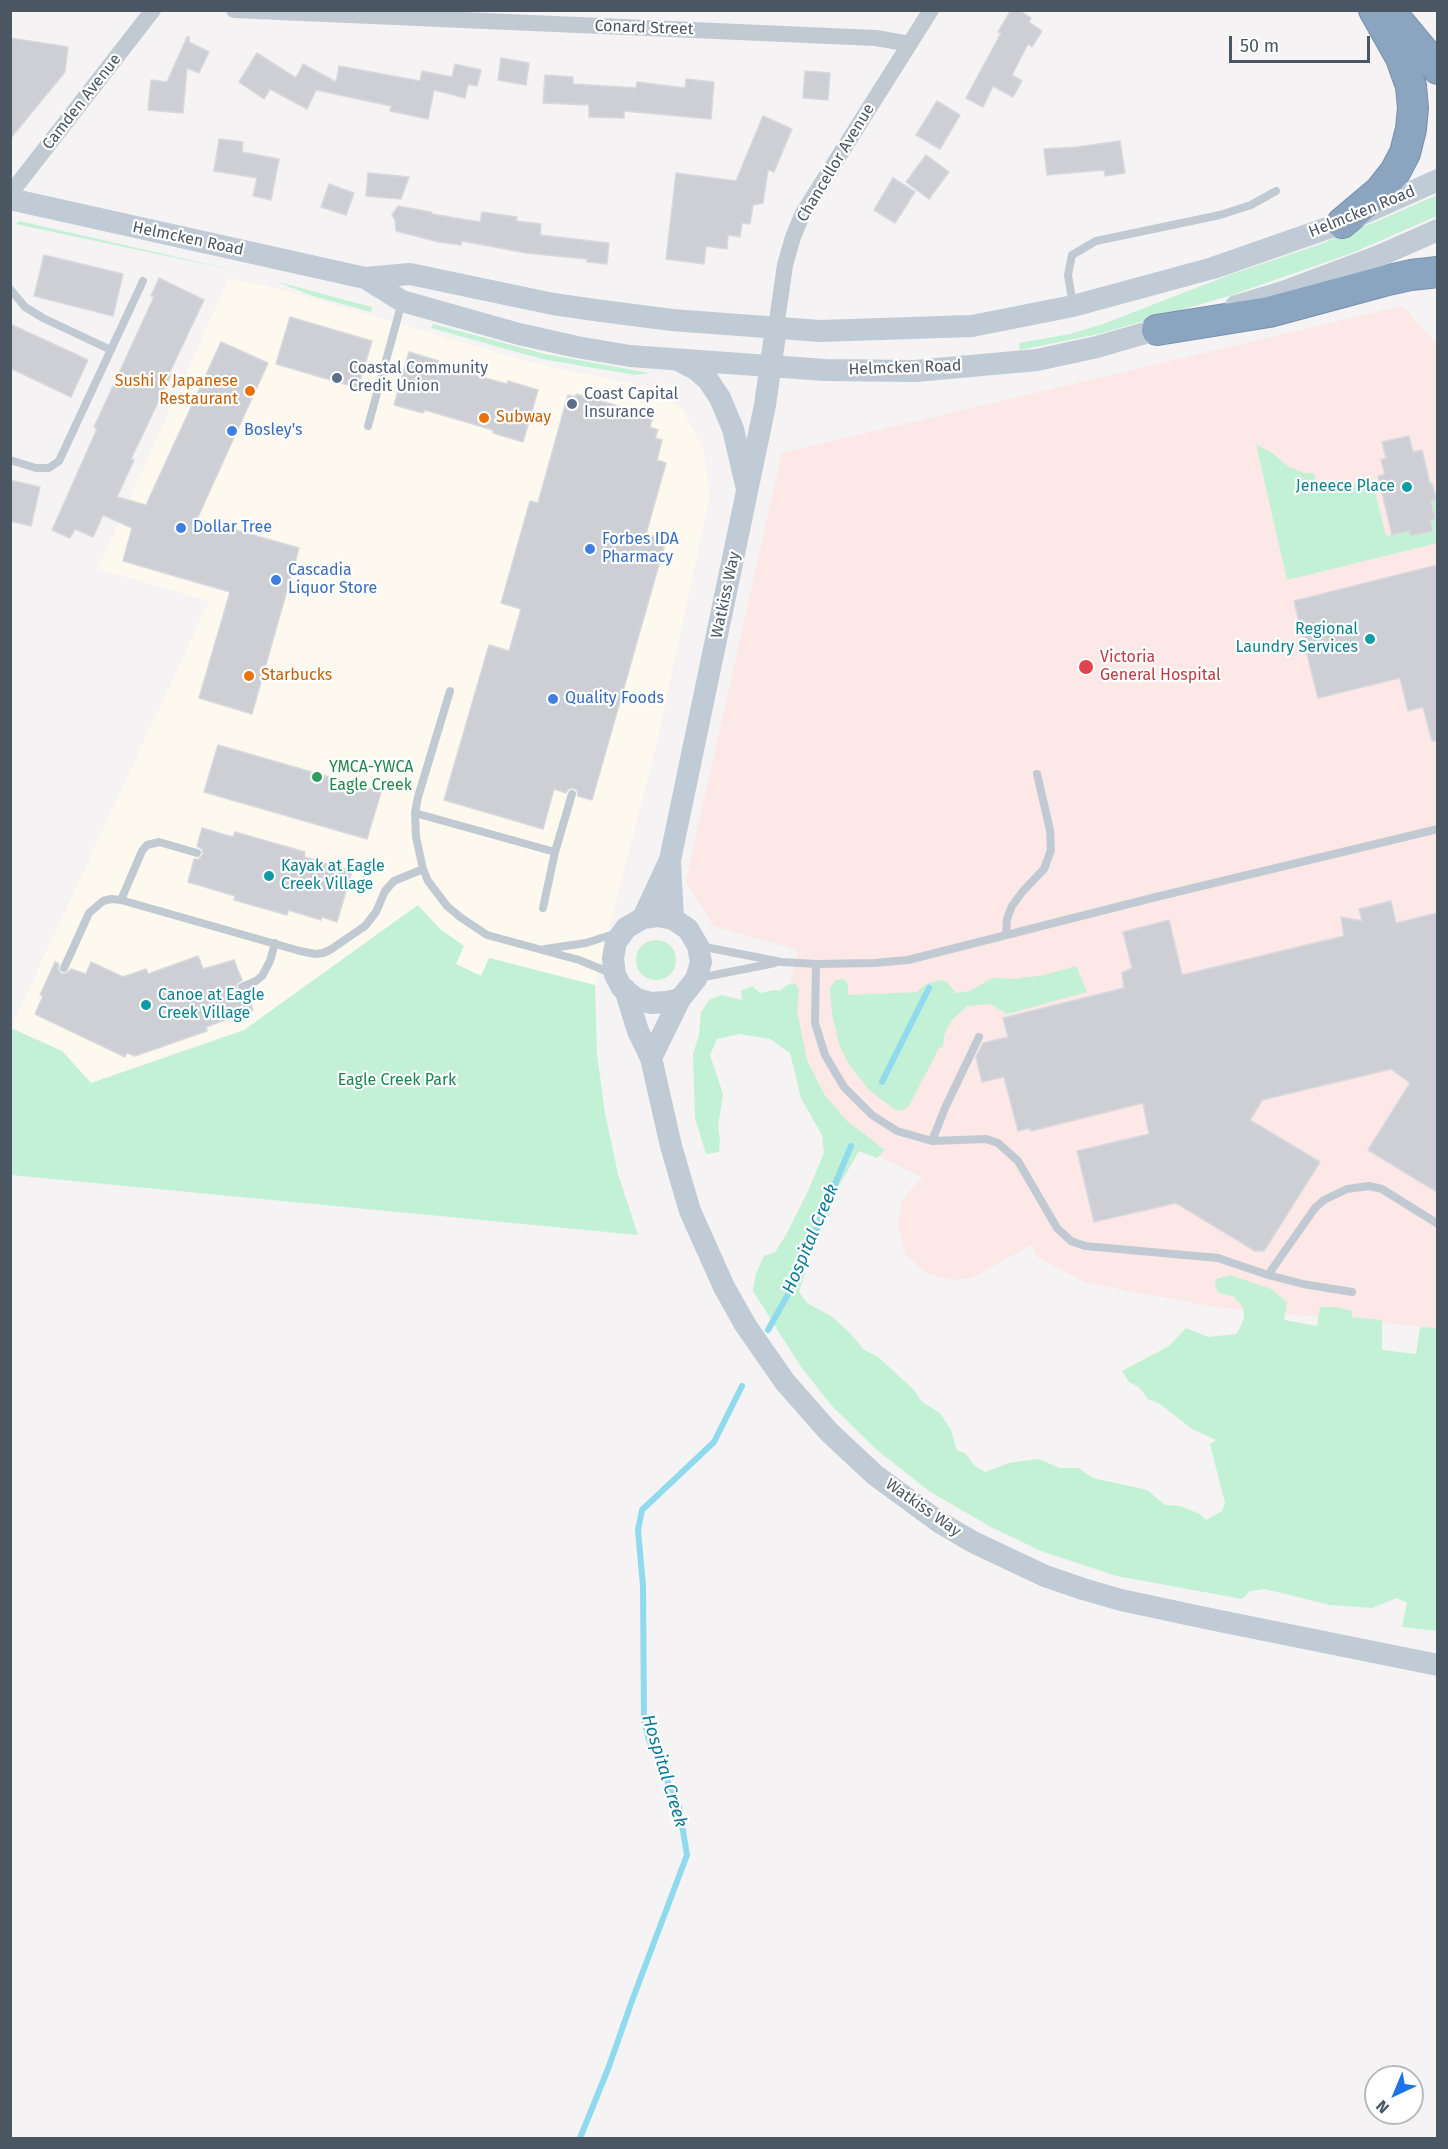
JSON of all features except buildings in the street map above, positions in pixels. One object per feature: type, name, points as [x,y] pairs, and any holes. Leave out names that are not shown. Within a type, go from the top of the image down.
[{"type":"highway","points":[[1342,223],[1380,191],[1395,172],[1405,153],[1411,129],[1413,108],[1411,86],[1401,58],[1374,10]]},
{"type":"highway","points":[[1389,10],[1437,69]]},
{"type":"highway","points":[[1157,330],[1269,312],[1384,281],[1437,272]]},
{"type":"main road","name":"Helmcken Road","points":[[10,199],[365,278],[410,274],[552,304],[672,320],[820,331],[972,326],[1074,306],[1213,268],[1342,223],[1437,180]]},
{"type":"main road","name":"Helmcken Road","points":[[365,278],[402,301],[519,334],[630,356],[825,370],[915,371],[1055,356],[1097,347],[1283,292],[1379,256],[1437,230]]},
{"type":"main road","name":"Watkiss Way","points":[[673,919],[670,860],[748,493],[765,405],[776,328]]},
{"type":"main road","points":[[677,360],[697,370],[708,380],[720,399],[733,429],[748,493]]},
{"type":"main road","name":"Watkiss Way","points":[[634,923],[670,860]]},
{"type":"main road","points":[[651,1058],[680,999],[696,979],[700,963],[698,945],[688,929],[673,919],[658,916],[634,923],[616,942],[613,958],[620,982],[638,999],[651,1004],[680,999]]},
{"type":"main road","name":"Watkiss Way","points":[[620,982],[638,1031],[651,1058],[671,1146],[690,1211],[710,1259],[735,1307],[771,1364],[814,1416],[846,1448],[906,1499],[973,1542],[1045,1576],[1083,1589],[1121,1600],[1437,1665]]},
{"type":"street","name":"Camden Avenue","points":[[10,194],[153,10]]},
{"type":"street","name":"Conard Street","points":[[234,10],[864,38],[910,44]]},
{"type":"street","name":"Chancellor Avenue","points":[[776,328],[785,265],[792,237],[803,213],[931,10]]},
{"type":"lane","points":[[1074,306],[1068,275],[1072,255],[1095,241],[1220,215],[1251,205],[1276,191]]},
{"type":"lane","points":[[10,460],[36,468],[49,468],[59,461],[143,281]]},
{"type":"lane","points":[[10,289],[25,307],[43,318],[111,350]]},
{"type":"lane","points":[[368,426],[402,301]]},
{"type":"lane","points":[[450,691],[415,813],[416,837],[428,881],[447,906],[474,927],[502,940],[587,963],[620,982]]},
{"type":"lane","points":[[1006,935],[1007,919],[1012,906],[1044,869],[1051,850],[1050,830],[1037,774]]},
{"type":"lane","points":[[543,908],[555,852],[572,794]]},
{"type":"lane","points":[[415,813],[555,852]]},
{"type":"lane","points":[[698,945],[781,962],[816,964],[908,960],[1170,893],[1437,829]]},
{"type":"lane","points":[[121,900],[142,851],[147,845],[159,842],[197,853]]},
{"type":"lane","points":[[1325,845],[1327,855]]},
{"type":"lane","points":[[1273,857],[1276,868]]},
{"type":"lane","points":[[64,968],[90,913],[103,901],[111,898],[315,954],[330,950],[371,919],[385,891],[394,881],[423,869]]},
{"type":"lane","points":[[1220,870],[1223,881]]},
{"type":"lane","points":[[1168,883],[1170,893]]},
{"type":"lane","points":[[1115,896],[1118,906]]},
{"type":"lane","points":[[541,950],[606,938],[634,923]]},
{"type":"lane","points":[[242,987],[262,976],[275,944]]},
{"type":"lane","points":[[696,979],[781,962]]},
{"type":"lane","points":[[816,964],[815,1023],[825,1055],[843,1087],[872,1114],[897,1131],[932,1141],[986,1139],[998,1143],[1018,1161],[1057,1228],[1071,1241],[1079,1245],[1222,1259],[1303,1284],[1352,1292]]},
{"type":"lane","points":[[932,1141],[979,1037]]},
{"type":"lane","points":[[1268,1275],[1315,1208],[1324,1200],[1347,1189],[1369,1186],[1382,1189],[1437,1224]]},
{"type":"shaded area","points":[[229,278],[291,292],[540,365],[649,387],[683,410],[703,448],[710,495],[658,738],[595,985],[490,958],[481,976],[456,964],[451,938],[428,918],[418,905],[244,1030],[91,1083],[62,1051],[11,1028],[209,601],[98,569]]},
{"type":"shaded area","name":"Victoria General Hospital","points":[[1402,306],[1437,343],[1437,1328],[1222,1308],[1086,1283],[1037,1257],[1031,1245],[974,1277],[953,1280],[932,1275],[922,1270],[907,1255],[898,1224],[902,1203],[922,1177],[875,1154],[805,1073],[788,994],[798,950],[714,926],[686,881],[782,453]]},
{"type":"green space","points":[[1437,195],[1437,216],[1352,253],[1229,296],[1099,334],[1020,350],[1019,343],[1070,334],[1103,324],[1232,274],[1318,245]]},
{"type":"green space","points":[[19,221],[41,226],[242,272],[16,224]]},
{"type":"green space","points":[[275,281],[372,307],[371,312],[313,296]]},
{"type":"green space","points":[[433,324],[545,354],[649,373],[635,375],[542,359],[431,328]]},
{"type":"green space","points":[[1256,444],[1289,467],[1304,473],[1314,473],[1318,492],[1372,480],[1386,536],[1409,531],[1411,536],[1433,531],[1430,520],[1435,519],[1431,501],[1436,499],[1437,543],[1287,580]]},
{"type":"green space","name":"Eagle Creek Park","points":[[418,905],[440,929],[464,946],[456,964],[481,976],[489,958],[595,985],[597,1055],[605,1113],[618,1174],[638,1235],[11,1175],[11,1028],[62,1051],[91,1083],[244,1030]]},
{"type":"green space","points":[[656,940],[670,946],[676,960],[670,974],[656,980],[642,974],[636,960],[642,946]]},
{"type":"green space","points":[[1076,966],[1087,992],[1007,1014],[990,1004],[967,1006],[951,1021],[944,1035],[943,1047],[939,1048],[910,1104],[904,1110],[897,1111],[869,1090],[848,1063],[839,1044],[832,1014],[830,988],[836,980],[844,979],[848,984],[848,995],[917,992],[926,984],[939,980],[947,982],[956,993],[970,991],[992,978],[1016,979],[1044,975]]},
{"type":"green space","points":[[795,983],[799,990],[797,1011],[807,1060],[824,1094],[847,1121],[885,1150],[877,1158],[859,1151],[836,1191],[829,1216],[805,1264],[805,1273],[799,1292],[807,1303],[831,1316],[864,1350],[877,1356],[914,1390],[922,1402],[940,1413],[951,1430],[957,1451],[965,1453],[974,1465],[985,1472],[1009,1463],[1038,1459],[1060,1468],[1078,1468],[1093,1478],[1147,1490],[1165,1505],[1180,1506],[1200,1514],[1206,1520],[1222,1511],[1225,1503],[1210,1444],[1216,1440],[1192,1429],[1160,1404],[1148,1399],[1139,1387],[1129,1382],[1122,1371],[1169,1346],[1186,1328],[1208,1337],[1236,1334],[1244,1317],[1243,1307],[1233,1296],[1219,1293],[1215,1286],[1216,1279],[1230,1275],[1271,1289],[1287,1302],[1284,1320],[1317,1326],[1320,1307],[1336,1307],[1352,1311],[1352,1317],[1382,1320],[1382,1350],[1416,1354],[1420,1327],[1437,1328],[1437,1631],[1402,1627],[1407,1603],[1397,1598],[1372,1608],[1330,1605],[1265,1589],[1250,1591],[1242,1599],[1117,1576],[1041,1551],[989,1526],[929,1491],[877,1450],[833,1407],[801,1367],[753,1291],[756,1273],[764,1256],[775,1252],[786,1235],[824,1153],[822,1135],[801,1098],[790,1053],[770,1039],[740,1034],[717,1039],[710,1055],[723,1094],[718,1126],[719,1152],[706,1154],[695,1118],[693,1054],[699,1035],[701,1012],[709,1000],[721,995],[742,1000],[741,991],[752,986],[760,993],[780,991],[787,985]]},
{"type":"waterway","name":"Hospital Creek","points":[[882,1082],[929,988]]},
{"type":"waterway","name":"Hospital Creek","points":[[768,1330],[791,1289],[851,1146]]},
{"type":"waterway","name":"Hospital Creek","points":[[580,2138],[687,1855],[679,1807],[649,1740],[644,1720],[643,1586],[638,1530],[642,1510],[714,1442],[742,1386]]},
{"type":"place","name":"Coastal Community Credit Union","points":[[337,378]]},
{"type":"place","name":"Sushi K Japanese Restaurant","points":[[250,391]]},
{"type":"place","name":"Coast Capital Insurance","points":[[572,404]]},
{"type":"place","name":"Subway","points":[[484,418]]},
{"type":"place","name":"Bosley's","points":[[232,431]]},
{"type":"place","name":"Jeneece Place","points":[[1407,487]]},
{"type":"place","name":"Dollar Tree","points":[[181,528]]},
{"type":"place","name":"Forbes IDA Pharmacy","points":[[590,549]]},
{"type":"place","name":"Cascadia Liquor Store","points":[[276,580]]},
{"type":"place","name":"Regional Laundry Services","points":[[1370,639]]},
{"type":"place","name":"Victoria General Hospital","points":[[1086,667]]},
{"type":"place","name":"Starbucks","points":[[249,676]]},
{"type":"place","name":"Quality Foods","points":[[553,699]]},
{"type":"place","name":"YMCA-YWCA Eagle Creek","points":[[317,777]]},
{"type":"place","name":"Kayak at Eagle Creek Village","points":[[269,876]]},
{"type":"place","name":"Canoe at Eagle Creek Village","points":[[146,1005]]}]
